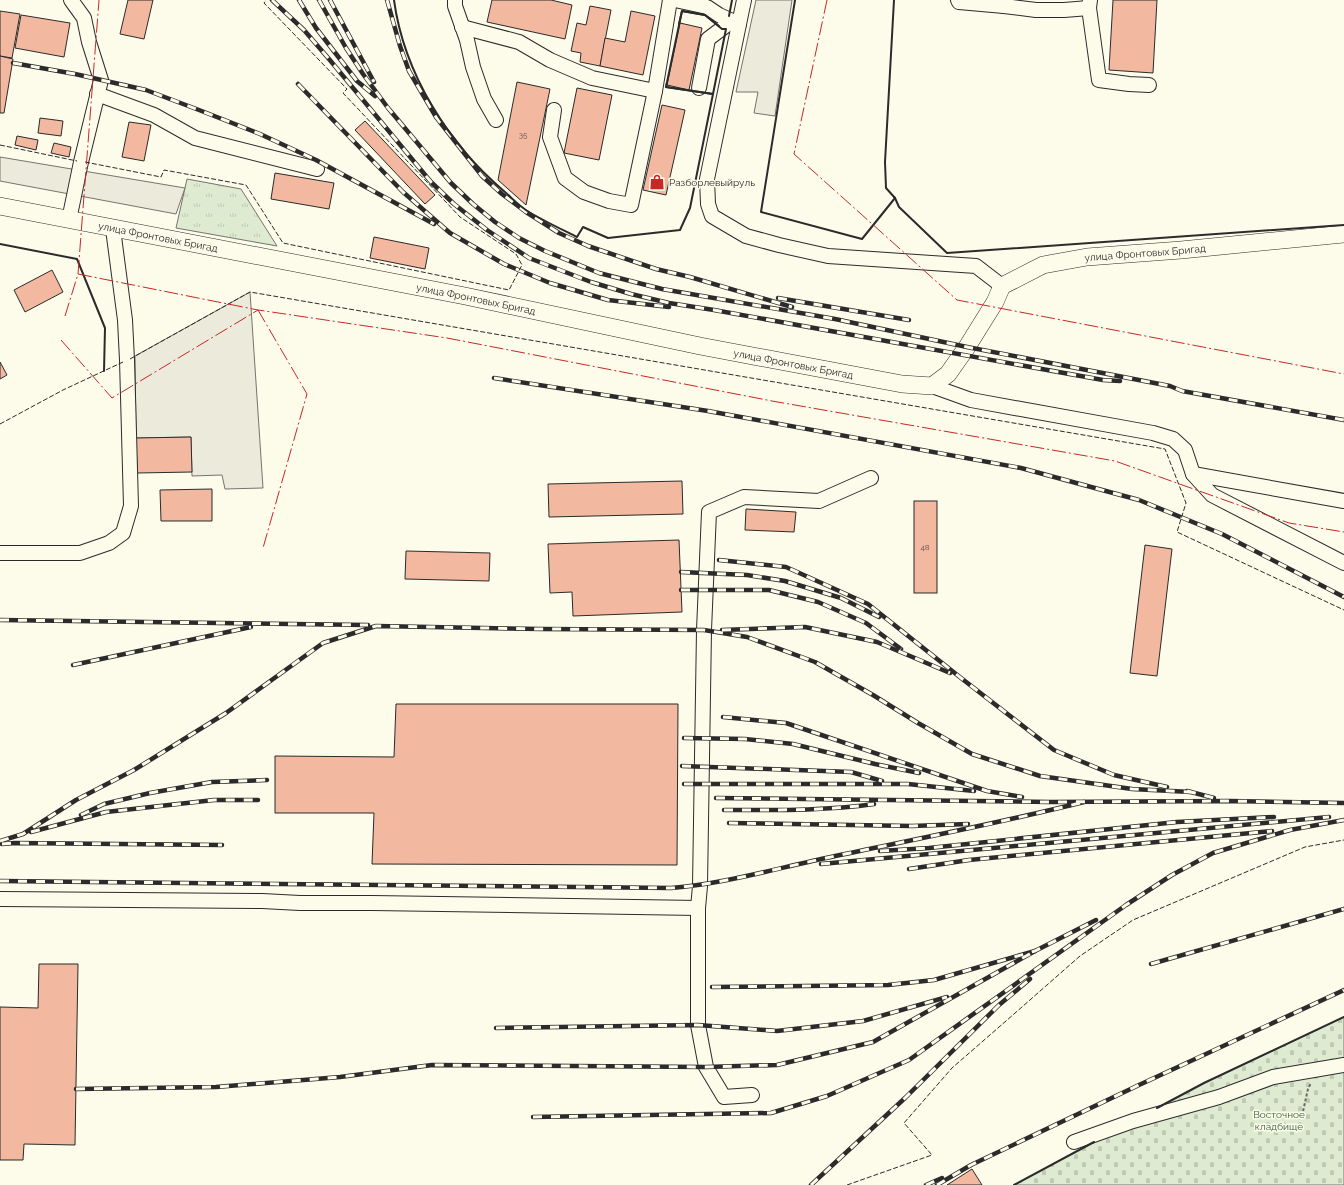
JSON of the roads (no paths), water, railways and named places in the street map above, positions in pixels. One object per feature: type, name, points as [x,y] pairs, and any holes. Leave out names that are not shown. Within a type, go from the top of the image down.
[{"type":"main road","name":"улица Фронтовых Бригад","points":[[0,206],[112,229],[465,296],[700,346],[902,384],[932,386]]},
{"type":"main road","name":"улица Фронтовых Бригад","points":[[1002,286],[1042,265],[1087,257],[1181,250],[1344,234]]},
{"type":"main road","points":[[932,386],[948,374],[978,332],[1002,286]]},
{"type":"street","points":[[69,220],[81,162],[101,80],[89,42],[84,18],[70,0]]},
{"type":"street","points":[[455,0],[455,6],[467,40],[472,67],[482,92],[496,120]]},
{"type":"street","points":[[554,110],[550,137],[565,178],[584,192],[609,201],[631,205],[655,92],[670,0]]},
{"type":"street","points":[[675,0],[707,7],[719,15],[736,22]]},
{"type":"street","points":[[744,0],[736,22],[707,179],[708,204],[712,216],[746,236],[828,256],[976,266],[1002,286]]},
{"type":"street","points":[[958,0],[959,2],[1003,3],[1036,10],[1064,10],[1090,4],[1099,80],[1149,85]]},
{"type":"street","points":[[699,88],[708,39],[736,22]]},
{"type":"street","points":[[462,27],[519,42],[555,63],[592,78],[655,92]]},
{"type":"street","points":[[97,94],[154,115],[195,138],[317,169]]},
{"type":"street","points":[[0,553],[80,553],[109,543],[123,533],[131,506],[127,360],[125,320],[112,229]]},
{"type":"street","points":[[932,386],[971,400],[1153,433],[1174,439],[1185,450],[1193,474],[1212,495],[1344,563]]},
{"type":"street","points":[[1193,474],[1344,501]]},
{"type":"street","points":[[752,1095],[724,1097],[706,1066],[698,1025],[698,908],[700,886],[704,630],[710,512],[744,497],[819,501],[871,478]]},
{"type":"street","points":[[0,899],[254,901],[300,903],[698,908]]},
{"type":"street","points":[[1074,1142],[1133,1121],[1219,1098],[1273,1077],[1344,1065]]},
{"type":"railway","points":[[272,0],[304,30],[431,182],[454,204],[487,230],[529,258],[591,282],[669,303],[1103,380],[1120,381]]},
{"type":"railway","points":[[299,0],[316,28],[357,81],[375,96]]},
{"type":"railway","points":[[319,0],[346,48],[363,74],[388,108],[451,183],[495,222],[519,238],[545,251],[599,273],[662,289],[835,319],[967,347],[1170,386],[1182,391],[1344,420]]},
{"type":"railway","points":[[330,0],[374,82]]},
{"type":"railway","points":[[387,0],[409,71],[436,117],[482,176],[502,194],[526,212],[559,233],[588,246],[656,269],[690,277],[792,307]]},
{"type":"railway","points":[[13,63],[75,74],[146,90],[199,110],[260,134],[316,160],[434,224]]},
{"type":"railway","points":[[298,84],[403,192],[450,233],[504,264],[550,283],[608,300],[669,307]]},
{"type":"railway","points":[[778,298],[909,320]]},
{"type":"railway","points":[[494,378],[708,411],[1021,468],[1139,500],[1222,534],[1344,597]]},
{"type":"railway","points":[[719,560],[786,567],[868,604],[1054,750],[1114,775],[1167,787]]},
{"type":"railway","points":[[681,572],[747,575],[785,581],[841,598],[879,617]]},
{"type":"railway","points":[[681,590],[769,590],[818,602],[866,623],[901,649]]},
{"type":"railway","points":[[0,620],[368,625]]},
{"type":"railway","points":[[0,841],[23,834],[76,800],[134,770],[226,713],[323,643],[376,626],[704,630],[747,637],[815,662],[972,754],[1040,776],[1132,789],[1191,792]]},
{"type":"railway","points":[[73,665],[251,627]]},
{"type":"railway","points":[[722,630],[805,627],[877,642],[950,673]]},
{"type":"railway","points":[[723,717],[786,723],[987,791],[1022,797]]},
{"type":"railway","points":[[684,738],[745,739],[793,744],[919,773]]},
{"type":"railway","points":[[682,766],[851,772],[882,781]]},
{"type":"railway","points":[[81,815],[104,804],[150,793],[212,782],[267,780]]},
{"type":"railway","points":[[684,784],[908,784],[974,791]]},
{"type":"railway","points":[[1187,791],[1214,798]]},
{"type":"railway","points":[[716,798],[1050,802],[1229,801],[1344,803]]},
{"type":"railway","points":[[31,832],[106,812],[214,800],[258,800]]},
{"type":"railway","points":[[0,881],[671,888],[729,880],[1084,802]]},
{"type":"railway","points":[[724,810],[818,809],[874,804]]},
{"type":"railway","points":[[880,851],[929,848],[1177,822],[1274,817]]},
{"type":"railway","points":[[821,864],[1329,817]]},
{"type":"railway","points":[[533,1117],[771,1113],[827,1096],[909,1060],[1126,905],[1172,875],[1213,853],[1290,830],[1344,820]]},
{"type":"railway","points":[[729,823],[912,826],[968,824]]},
{"type":"railway","points":[[909,869],[969,860],[1272,831]]},
{"type":"railway","points":[[2,844],[222,845]]},
{"type":"railway","points":[[1151,964],[1344,909]]},
{"type":"railway","points":[[712,987],[888,985],[934,980],[1035,951],[1096,920]]},
{"type":"railway","points":[[76,1089],[216,1087],[340,1077],[432,1065],[706,1067],[777,1065],[873,1042],[1035,951]]},
{"type":"railway","points":[[811,1185],[905,1098],[999,1005],[1030,979]]},
{"type":"railway","points":[[937,1185],[971,1165],[1344,990]]},
{"type":"railway","points":[[496,1028],[698,1025],[777,1031],[863,1021],[947,997]]},
{"type":"railway","points":[[926,1185],[942,1178]]},
{"type":"place","name":"Разборлевыйруль","points":[[657,182]]},
{"type":"park label","name":"Восточное кладбище","points":[[1279,1120]]}]
